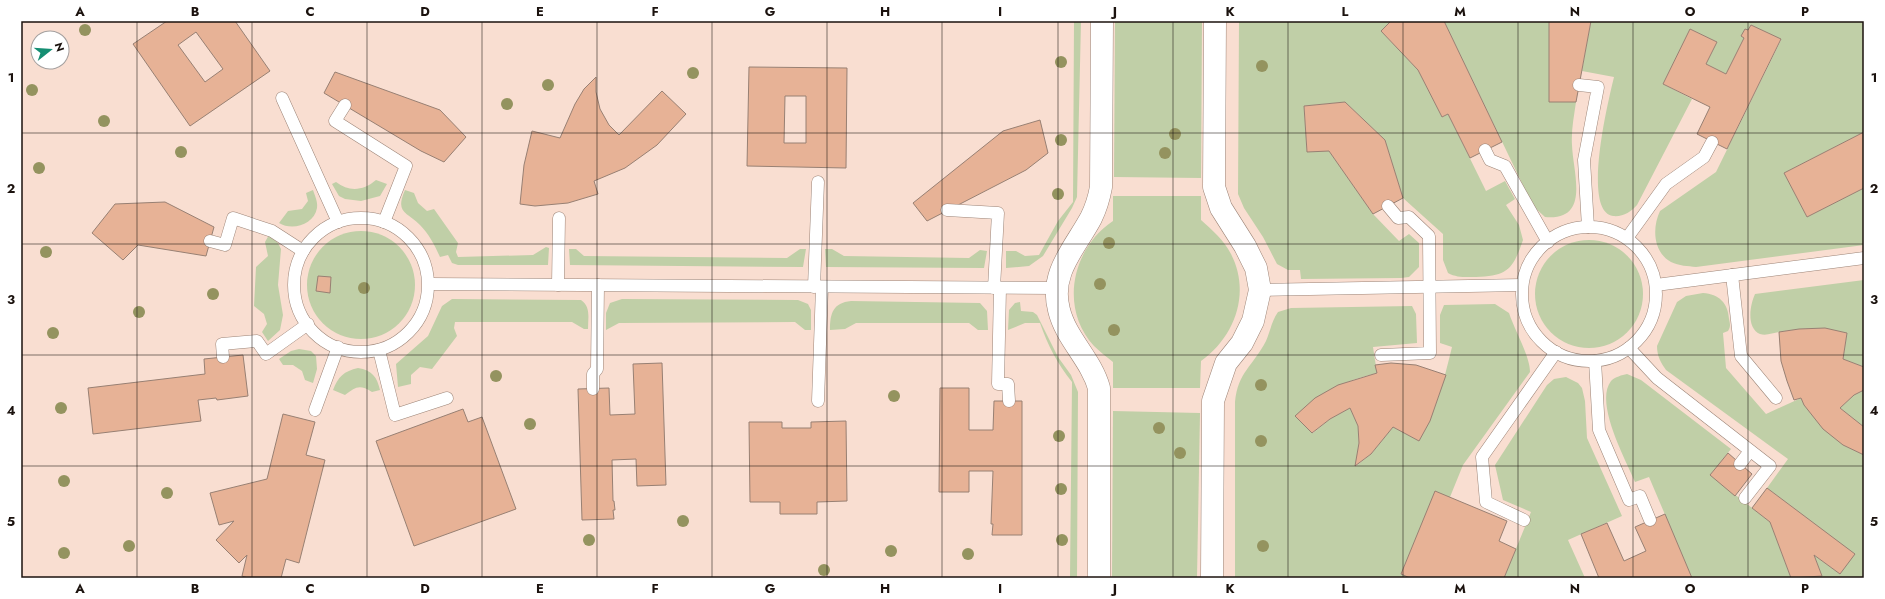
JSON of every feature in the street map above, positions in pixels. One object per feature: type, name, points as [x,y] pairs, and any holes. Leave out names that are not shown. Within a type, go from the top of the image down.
[{"type":"street","points":[[1099,578],[1099,388],[1096,375],[1070,335],[1058,310],[1056,288],[1064,263],[1076,240],[1091,218],[1098,202],[1100,187],[1102,21]]},
{"type":"street","points":[[1212,578],[1213,401],[1226,363],[1242,343],[1253,321],[1260,290],[1256,268],[1245,246],[1221,208],[1214,187],[1215,21]]},
{"type":"lane","points":[[1579,84],[1598,88],[1584,160],[1588,227]]},
{"type":"lane","points":[[282,98],[338,222]]},
{"type":"lane","points":[[345,106],[335,121],[406,166],[384,222]]},
{"type":"lane","points":[[1627,238],[1666,184],[1704,157],[1712,142]]},
{"type":"lane","points":[[1485,150],[1490,160],[1505,166],[1548,242]]},
{"type":"lane","points":[[818,182],[818,401]]},
{"type":"lane","points":[[1381,355],[1430,353],[1429,236],[1409,217],[1398,218],[1388,206]]},
{"type":"lane","points":[[948,210],[998,213],[998,384],[1008,384],[1008,401]]},
{"type":"lane","points":[[361,217],[384,222],[394,226],[408,237],[419,251],[426,267],[429,284],[426,302],[419,318],[409,332],[395,343],[379,350],[361,352],[338,347],[323,340],[314,332],[303,318],[296,302],[294,285],[296,267],[303,251],[314,237],[328,226],[338,222],[361,217]]},
{"type":"lane","points":[[210,241],[225,245],[233,218],[272,231],[303,251]]},
{"type":"lane","points":[[558,285],[559,218]]},
{"type":"lane","points":[[1588,227],[1611,231],[1627,238],[1640,250],[1650,265],[1656,285],[1656,299],[1653,316],[1645,332],[1629,348],[1618,355],[1595,361],[1568,358],[1556,352],[1538,338],[1529,323],[1523,307],[1522,285],[1526,272],[1534,256],[1548,242],[1560,234],[1577,228],[1588,227]]},
{"type":"lane","points":[[1656,285],[1864,258]]},
{"type":"lane","points":[[1732,275],[1741,356],[1776,398]]},
{"type":"lane","points":[[429,284],[1056,288]]},
{"type":"lane","points":[[593,388],[593,374],[597,369],[598,285]]},
{"type":"lane","points":[[1260,290],[1522,285]]},
{"type":"lane","points":[[223,357],[222,344],[257,341],[266,354],[308,324]]},
{"type":"lane","points":[[314,410],[338,347]]},
{"type":"lane","points":[[1629,348],[1656,378],[1770,466],[1745,498]]},
{"type":"lane","points":[[379,350],[395,415],[447,398]]},
{"type":"lane","points":[[1524,520],[1486,502],[1482,458],[1556,352]]},
{"type":"lane","points":[[1595,361],[1599,430],[1629,500],[1640,496],[1650,520]]},
{"type":"lane","points":[[1740,464],[1750,451]]},
{"type":"green space","points":[[1074,21],[1081,21],[1077,197],[1043,256],[1029,266],[1006,268],[1006,251],[1016,251],[1025,256],[1039,255],[1058,221],[1073,202]]},
{"type":"green space","points":[[1115,21],[1202,21],[1201,178],[1114,177]]},
{"type":"green space","points":[[1239,21],[1391,21],[1381,31],[1418,70],[1442,117],[1448,114],[1486,191],[1505,181],[1515,199],[1506,205],[1519,225],[1523,240],[1516,258],[1508,269],[1495,275],[1476,277],[1455,276],[1448,273],[1443,260],[1443,234],[1403,198],[1385,140],[1345,102],[1304,106],[1307,151],[1329,151],[1373,214],[1399,241],[1409,234],[1419,243],[1419,267],[1409,277],[1401,278],[1301,279],[1300,270],[1288,270],[1277,264],[1263,237],[1244,208],[1238,194]]},
{"type":"green space","points":[[1444,21],[1549,21],[1549,102],[1576,102],[1572,140],[1576,193],[1574,203],[1569,211],[1559,216],[1545,217],[1533,206]]},
{"type":"green space","points":[[1591,21],[1864,21],[1864,132],[1784,173],[1807,217],[1864,188],[1864,245],[1696,267],[1684,266],[1671,262],[1665,258],[1661,252],[1655,232],[1657,218],[1660,211],[1716,172],[1781,40],[1751,25],[1748,30],[1745,29],[1742,36],[1744,38],[1726,74],[1706,64],[1717,42],[1690,29],[1663,84],[1692,99],[1637,205],[1629,212],[1620,216],[1613,216],[1604,209],[1599,195],[1598,175],[1603,129],[1614,77],[1582,71]]},
{"type":"green space","points":[[376,180],[387,184],[380,196],[361,201],[345,199],[339,196],[332,184],[336,182],[351,189],[356,189],[371,184]]},
{"type":"green space","points":[[313,190],[317,208],[312,219],[302,225],[296,226],[279,223],[288,211],[302,209],[308,201],[306,193]]},
{"type":"green space","points":[[405,190],[414,193],[418,203],[427,211],[434,209],[458,243],[456,252],[458,257],[533,255],[546,247],[549,248],[548,265],[458,265],[452,263],[448,255],[440,257],[426,232],[404,211],[401,203]]},
{"type":"green space","points":[[1113,196],[1201,196],[1201,220],[1221,240],[1231,254],[1237,269],[1240,284],[1236,313],[1231,327],[1223,340],[1201,361],[1200,388],[1113,388],[1113,362],[1094,346],[1083,331],[1076,314],[1074,297],[1075,279],[1080,262],[1088,247],[1099,233],[1113,221]]},
{"type":"green space","points":[[361,231],[382,235],[399,247],[411,264],[415,285],[411,306],[399,323],[382,335],[361,339],[340,335],[323,323],[311,306],[307,285],[311,264],[323,247],[340,235]]},
{"type":"green space","points":[[269,235],[278,243],[281,249],[278,285],[283,315],[280,330],[268,341],[262,332],[267,324],[264,314],[254,306],[256,267],[268,256],[265,242]]},
{"type":"green space","points":[[1589,240],[1610,244],[1627,256],[1639,273],[1643,294],[1639,315],[1627,332],[1610,344],[1589,348],[1568,344],[1551,332],[1539,315],[1535,294],[1539,273],[1551,256],[1568,244]]},
{"type":"green space","points":[[569,249],[576,249],[584,256],[787,258],[800,249],[806,249],[803,267],[570,265]]},
{"type":"green space","points":[[825,249],[832,249],[844,256],[969,258],[980,250],[987,251],[984,268],[826,267]]},
{"type":"green space","points":[[1864,280],[1864,367],[1843,359],[1847,333],[1821,329],[1805,329],[1762,335],[1756,331],[1751,322],[1750,316],[1755,294]]},
{"type":"green space","points":[[1703,293],[1718,297],[1725,304],[1730,324],[1728,331],[1723,333],[1726,368],[1766,414],[1801,398],[1843,445],[1864,455],[1864,578],[1818,578],[1822,576],[1814,555],[1840,574],[1854,554],[1767,488],[1788,459],[1666,370],[1662,365],[1657,346],[1677,302],[1686,296]]},
{"type":"green space","points":[[452,299],[581,300],[588,309],[588,329],[584,329],[572,322],[455,322],[454,328],[457,336],[432,369],[420,367],[411,375],[411,384],[398,387],[396,364],[428,336],[442,306]]},
{"type":"green space","points":[[622,299],[798,300],[808,304],[811,310],[811,330],[805,330],[795,322],[619,323],[606,330],[606,313],[610,303]]},
{"type":"green space","points":[[845,302],[980,303],[987,311],[988,330],[978,330],[969,323],[856,323],[845,329],[830,330],[832,314],[836,307]]},
{"type":"green space","points":[[1020,302],[1021,311],[1033,312],[1037,315],[1058,357],[1071,375],[1078,392],[1077,578],[1070,578],[1072,382],[1053,354],[1040,323],[1025,323],[1008,330],[1009,310],[1015,303]]},
{"type":"green space","points":[[1495,304],[1509,313],[1528,359],[1530,372],[1463,465],[1450,497],[1401,574],[1410,578],[1235,578],[1235,402],[1239,383],[1266,341],[1278,312],[1291,308],[1412,306],[1416,314],[1417,343],[1373,347],[1377,373],[1333,388],[1315,400],[1296,416],[1313,433],[1330,419],[1350,408],[1358,426],[1359,443],[1356,466],[1371,454],[1393,427],[1419,441],[1435,407],[1443,384],[1452,347],[1440,343],[1440,315],[1444,305]]},
{"type":"green space","points":[[299,349],[311,351],[316,356],[317,369],[313,383],[305,380],[302,371],[293,365],[283,365],[279,359],[291,351]]},
{"type":"green space","points":[[358,368],[367,370],[373,375],[380,390],[372,392],[361,387],[352,390],[345,395],[333,390],[342,375]]},
{"type":"green space","points":[[1627,374],[1641,380],[1731,449],[1710,475],[1770,522],[1791,578],[1692,578],[1649,477],[1635,482],[1613,432],[1606,403],[1607,391],[1611,381],[1619,376]]},
{"type":"green space","points":[[1566,377],[1578,383],[1582,388],[1585,401],[1587,438],[1622,516],[1568,540],[1585,578],[1504,578],[1531,512],[1503,500],[1495,465],[1547,385],[1554,379]]},
{"type":"green space","points":[[1864,390],[1864,427],[1840,408],[1854,395]]},
{"type":"green space","points":[[1113,411],[1200,413],[1197,578],[1112,578]]},
{"type":"building","points":[[167,21],[235,21],[270,71],[190,126],[133,44]],"holes":[[[196,32],[223,69],[205,82],[178,45]]]},
{"type":"building","points":[[1391,21],[1444,21],[1502,142],[1470,158],[1448,114],[1442,117],[1418,70],[1381,31]]},
{"type":"building","points":[[1549,21],[1591,21],[1576,102],[1549,102]]},
{"type":"building","points":[[1751,25],[1781,39],[1727,149],[1697,134],[1710,107],[1663,84],[1690,29],[1717,42],[1706,64],[1726,74],[1744,38],[1741,36],[1745,29],[1748,30]]},
{"type":"building","points":[[749,67],[847,68],[846,168],[747,166]],"holes":[[[785,96],[806,96],[806,143],[784,143]]]},
{"type":"building","points":[[335,72],[440,110],[466,137],[444,162],[421,151],[324,93]]},
{"type":"building","points":[[596,77],[596,92],[600,109],[609,125],[619,135],[662,91],[686,114],[657,145],[625,168],[594,181],[598,194],[568,203],[535,206],[520,204],[524,165],[532,131],[560,138],[575,104],[584,89]]},
{"type":"building","points":[[1345,102],[1385,140],[1403,198],[1373,214],[1329,151],[1307,152],[1304,106]]},
{"type":"building","points":[[1040,120],[1048,153],[1026,170],[927,221],[913,203],[1003,131]]},
{"type":"building","points":[[1864,132],[1864,188],[1807,217],[1784,173]]},
{"type":"building","points":[[165,202],[214,227],[206,256],[138,245],[123,260],[92,233],[115,204]]},
{"type":"building","points":[[318,276],[331,277],[330,293],[316,291]]},
{"type":"building","points":[[1825,328],[1847,333],[1843,359],[1864,367],[1864,390],[1854,395],[1840,408],[1864,427],[1864,455],[1843,445],[1823,429],[1804,405],[1801,398],[1794,400],[1787,381],[1781,361],[1779,332],[1799,329]]},
{"type":"building","points":[[243,355],[248,396],[217,400],[216,398],[198,400],[201,421],[93,434],[88,388],[205,374],[204,359]]},
{"type":"building","points":[[662,363],[666,485],[637,486],[636,459],[612,460],[613,501],[615,510],[613,510],[614,519],[582,520],[578,389],[609,388],[610,415],[635,414],[633,364]]},
{"type":"building","points":[[1391,363],[1416,365],[1446,375],[1430,421],[1419,441],[1393,427],[1371,454],[1355,466],[1359,443],[1358,426],[1350,408],[1330,419],[1312,433],[1295,416],[1315,398],[1338,385],[1377,373],[1375,365]]},
{"type":"building","points":[[940,388],[969,388],[969,430],[993,430],[994,401],[1022,401],[1022,535],[992,535],[993,471],[969,471],[969,492],[939,492]]},
{"type":"building","points":[[463,409],[468,422],[482,417],[516,509],[414,546],[376,441]]},
{"type":"building","points":[[283,414],[315,422],[306,455],[325,460],[299,563],[286,559],[281,578],[248,578],[242,576],[247,555],[239,563],[216,540],[234,521],[219,525],[210,493],[267,479]]},
{"type":"building","points":[[846,421],[847,501],[817,502],[817,514],[780,514],[780,502],[750,502],[749,422],[782,422],[782,428],[811,428],[811,422]]},
{"type":"building","points":[[1728,453],[1752,474],[1735,496],[1710,475]]},
{"type":"building","points":[[1767,488],[1855,554],[1840,574],[1814,555],[1822,576],[1791,578],[1770,522],[1752,508]]},
{"type":"building","points":[[1435,491],[1507,521],[1499,541],[1516,549],[1504,578],[1410,578],[1401,574]]},
{"type":"building","points":[[1665,514],[1692,578],[1599,578],[1581,534],[1607,523],[1624,561],[1646,551],[1635,527]]}]
